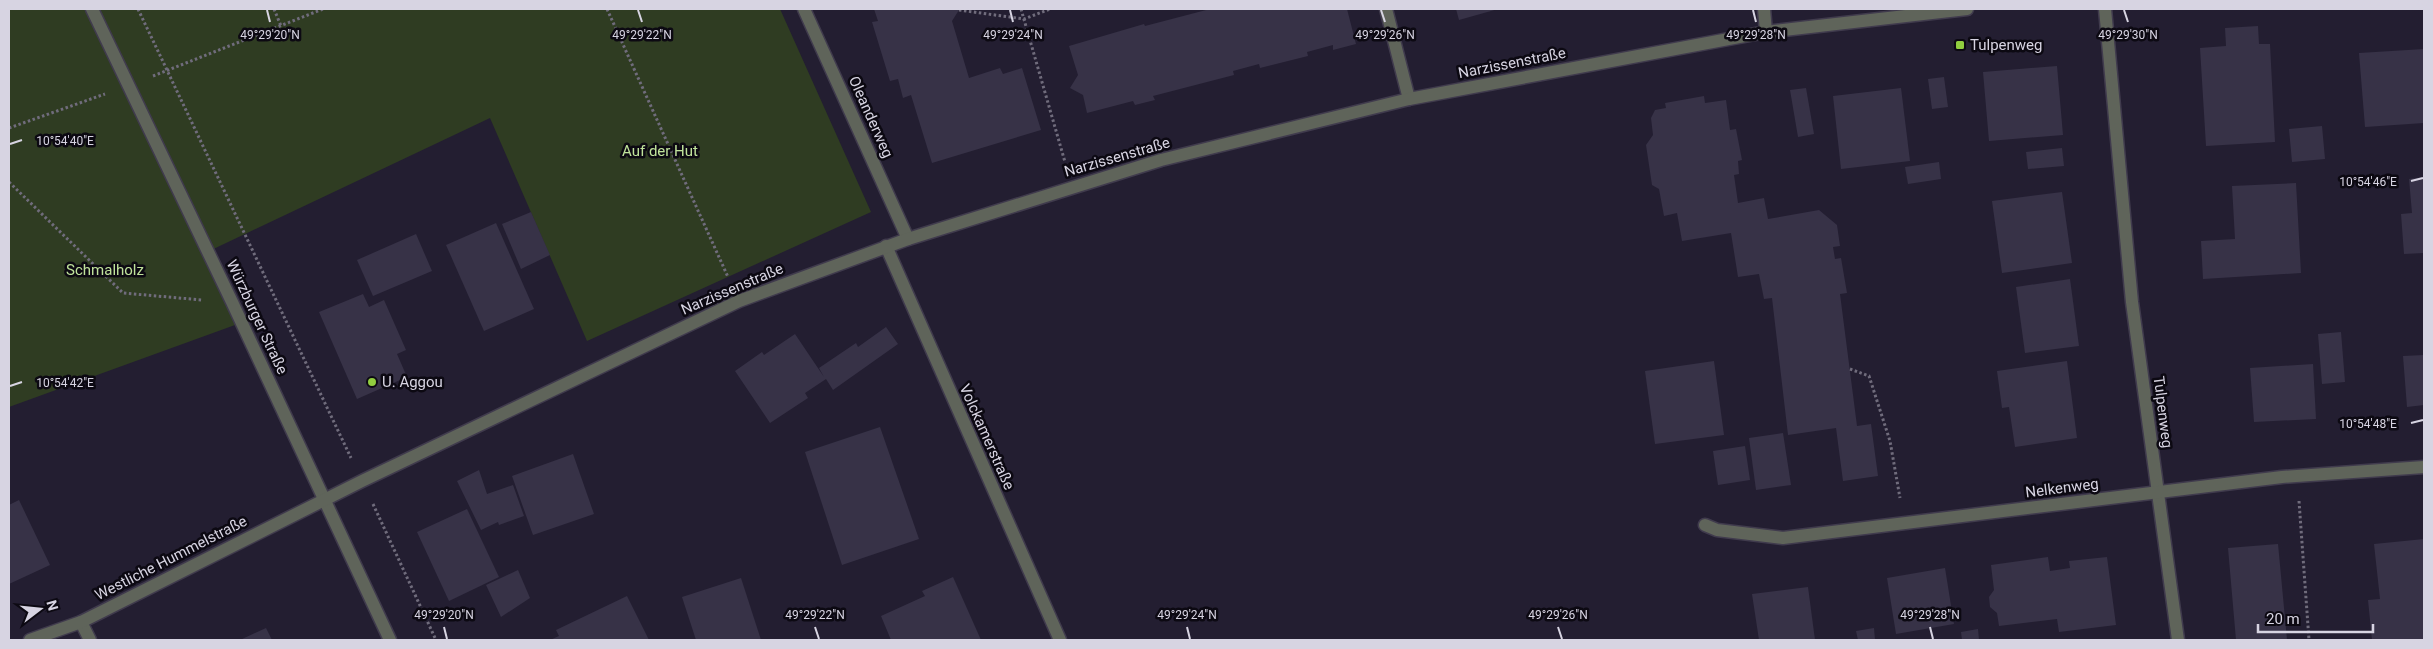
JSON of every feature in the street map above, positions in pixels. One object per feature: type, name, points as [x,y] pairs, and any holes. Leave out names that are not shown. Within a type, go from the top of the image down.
[{"type":"street","name":"Würzburger Straße","points":[[92,9],[390,640]]},
{"type":"street","name":"Oleanderweg","points":[[804,9],[908,239]]},
{"type":"street","points":[[1386,9],[1409,99]]},
{"type":"street","points":[[1764,9],[1766,32]]},
{"type":"street","name":"Narzissenstraße","points":[[324,499],[739,301],[886,246],[1161,160],[1409,99],[1766,32],[1967,9]]},
{"type":"street","name":"Tulpenweg","points":[[2104,9],[2132,302],[2178,640]]},
{"type":"street","name":"Volckamerstraße","points":[[886,246],[1060,640]]},
{"type":"street","name":"Nelkenweg","points":[[1705,526],[1717,530],[1783,538],[2297,476],[2424,467]]},
{"type":"street","name":"Westliche Hummelstraße","points":[[30,640],[81,622],[324,499]]},
{"type":"street","points":[[81,622],[90,640]]},
{"type":"path","points":[[138,9],[436,640]]},
{"type":"path","points":[[274,9],[281,26]]},
{"type":"path","points":[[9,128],[128,86],[323,9]]},
{"type":"path","points":[[607,9],[739,301]]},
{"type":"path","points":[[1021,9],[1072,187]]},
{"type":"path","points":[[959,10],[1024,18],[1050,9]]},
{"type":"path","points":[[9,182],[123,293],[232,302]]},
{"type":"path","points":[[1850,369],[1869,376],[1890,441],[1900,492],[1903,523]]},
{"type":"path","points":[[2297,476],[2309,640]]},
{"type":"green space","name":"Auf der Hut","points":[[9,9],[780,9],[871,212],[587,341],[490,118],[205,253],[235,325],[9,407]]},
{"type":"building","points":[[874,9],[959,10],[952,21],[969,78],[1000,68],[1003,74],[1022,68],[1041,130],[932,163],[911,95],[903,98],[898,79],[890,81],[872,22],[878,21]]},
{"type":"building","points":[[1210,9],[1347,9],[1356,44],[1333,50],[1333,45],[1307,52],[1308,56],[1260,68],[1259,64],[1233,71],[1234,75],[1153,96],[1155,100],[1135,105],[1133,101],[1087,113],[1083,95],[1070,88],[1078,75],[1069,46],[1144,24],[1145,26]]},
{"type":"building","points":[[1456,9],[1498,9],[1459,20]]},
{"type":"building","points":[[2258,26],[2259,44],[2270,44],[2275,142],[2206,146],[2200,48],[2226,46],[2225,28]]},
{"type":"building","points":[[2424,49],[2424,123],[2365,127],[2359,53]]},
{"type":"building","points":[[2057,66],[2063,135],[1989,141],[1983,72]]},
{"type":"building","points":[[1944,77],[1948,107],[1932,109],[1928,79]]},
{"type":"building","points":[[1806,88],[1814,134],[1798,137],[1790,90]]},
{"type":"building","points":[[1901,88],[1910,161],[1841,169],[1833,96]]},
{"type":"building","points":[[1704,96],[1705,103],[1726,100],[1730,130],[1736,129],[1742,160],[1738,161],[1739,174],[1734,175],[1738,203],[1764,198],[1768,219],[1819,210],[1837,225],[1840,246],[1833,247],[1835,259],[1841,258],[1847,293],[1840,294],[1857,426],[1871,424],[1878,476],[1843,481],[1836,428],[1788,435],[1772,298],[1764,299],[1759,274],[1738,277],[1731,233],[1682,241],[1677,213],[1664,216],[1659,189],[1652,185],[1646,145],[1653,135],[1651,118],[1655,110],[1666,108],[1665,103]]},
{"type":"building","points":[[2322,126],[2325,159],[2292,162],[2289,129]]},
{"type":"building","points":[[2062,148],[2064,166],[2028,169],[2026,152]]},
{"type":"building","points":[[1939,162],[1941,179],[1908,184],[1905,167]]},
{"type":"building","points":[[2424,177],[2424,253],[2404,254],[2401,214],[2412,213],[2409,179]]},
{"type":"building","points":[[2296,183],[2301,273],[2203,279],[2201,241],[2235,239],[2232,186]]},
{"type":"building","points":[[2062,192],[2072,263],[2002,273],[1992,201]]},
{"type":"building","points":[[531,212],[550,255],[521,269],[502,224]]},
{"type":"building","points":[[496,223],[534,309],[484,331],[446,245]]},
{"type":"building","points":[[416,234],[432,271],[373,296],[357,260]]},
{"type":"building","points":[[2070,279],[2079,346],[2025,353],[2016,287]]},
{"type":"building","points":[[363,294],[369,307],[384,300],[406,350],[397,354],[407,377],[357,399],[319,312]]},
{"type":"building","points":[[886,327],[898,344],[833,390],[826,379],[805,393],[808,398],[770,423],[735,371],[762,352],[764,355],[795,334],[824,377],[819,368],[856,343],[858,347]]},
{"type":"building","points":[[2341,332],[2345,382],[2322,384],[2318,334]]},
{"type":"building","points":[[2424,355],[2424,405],[2407,407],[2403,356]]},
{"type":"building","points":[[1714,361],[1724,435],[1655,444],[1645,371]]},
{"type":"building","points":[[2067,361],[2077,438],[2015,447],[2009,407],[2002,408],[1997,371]]},
{"type":"building","points":[[2313,364],[2316,419],[2254,422],[2250,368]]},
{"type":"building","points":[[880,427],[919,539],[842,565],[805,452]]},
{"type":"building","points":[[1783,433],[1791,485],[1756,490],[1749,438]]},
{"type":"building","points":[[1745,446],[1750,480],[1718,485],[1713,451]]},
{"type":"building","points":[[573,454],[594,514],[533,535],[512,476]]},
{"type":"building","points":[[479,470],[487,494],[513,485],[524,516],[499,525],[498,522],[481,530],[457,481]]},
{"type":"building","points":[[19,500],[50,565],[9,584],[9,505]]},
{"type":"building","points":[[467,509],[499,577],[449,601],[417,532]]},
{"type":"building","points":[[2424,539],[2424,640],[2372,640],[2368,600],[2380,599],[2374,544]]},
{"type":"building","points":[[2278,544],[2287,640],[2236,640],[2228,548]]},
{"type":"building","points":[[2048,557],[2050,571],[2070,568],[2069,561],[2107,557],[2116,625],[2059,632],[2057,619],[1999,626],[1997,613],[1990,607],[1989,597],[1994,590],[1991,565]]},
{"type":"building","points":[[1945,568],[1954,624],[1896,634],[1887,578]]},
{"type":"building","points":[[518,570],[530,598],[501,617],[486,585]]},
{"type":"building","points":[[953,577],[981,640],[891,640],[881,616],[925,596],[922,591]]},
{"type":"building","points":[[741,578],[761,640],[696,640],[682,597]]},
{"type":"building","points":[[1808,587],[1815,640],[1759,640],[1752,594]]},
{"type":"building","points":[[627,596],[649,640],[550,640],[559,636],[556,630]]},
{"type":"building","points":[[266,628],[272,640],[240,640]]},
{"type":"building","points":[[1874,628],[1875,640],[1858,640],[1856,631]]},
{"type":"building","points":[[1978,629],[1979,640],[1962,640],[1961,632]]},
{"type":"place","name":"Tulpenweg","points":[[1960,45]]},
{"type":"place","name":"U. Aggou","points":[[372,382]]},
{"type":"park label","name":"Schmalholz","points":[[105,270]]}]
